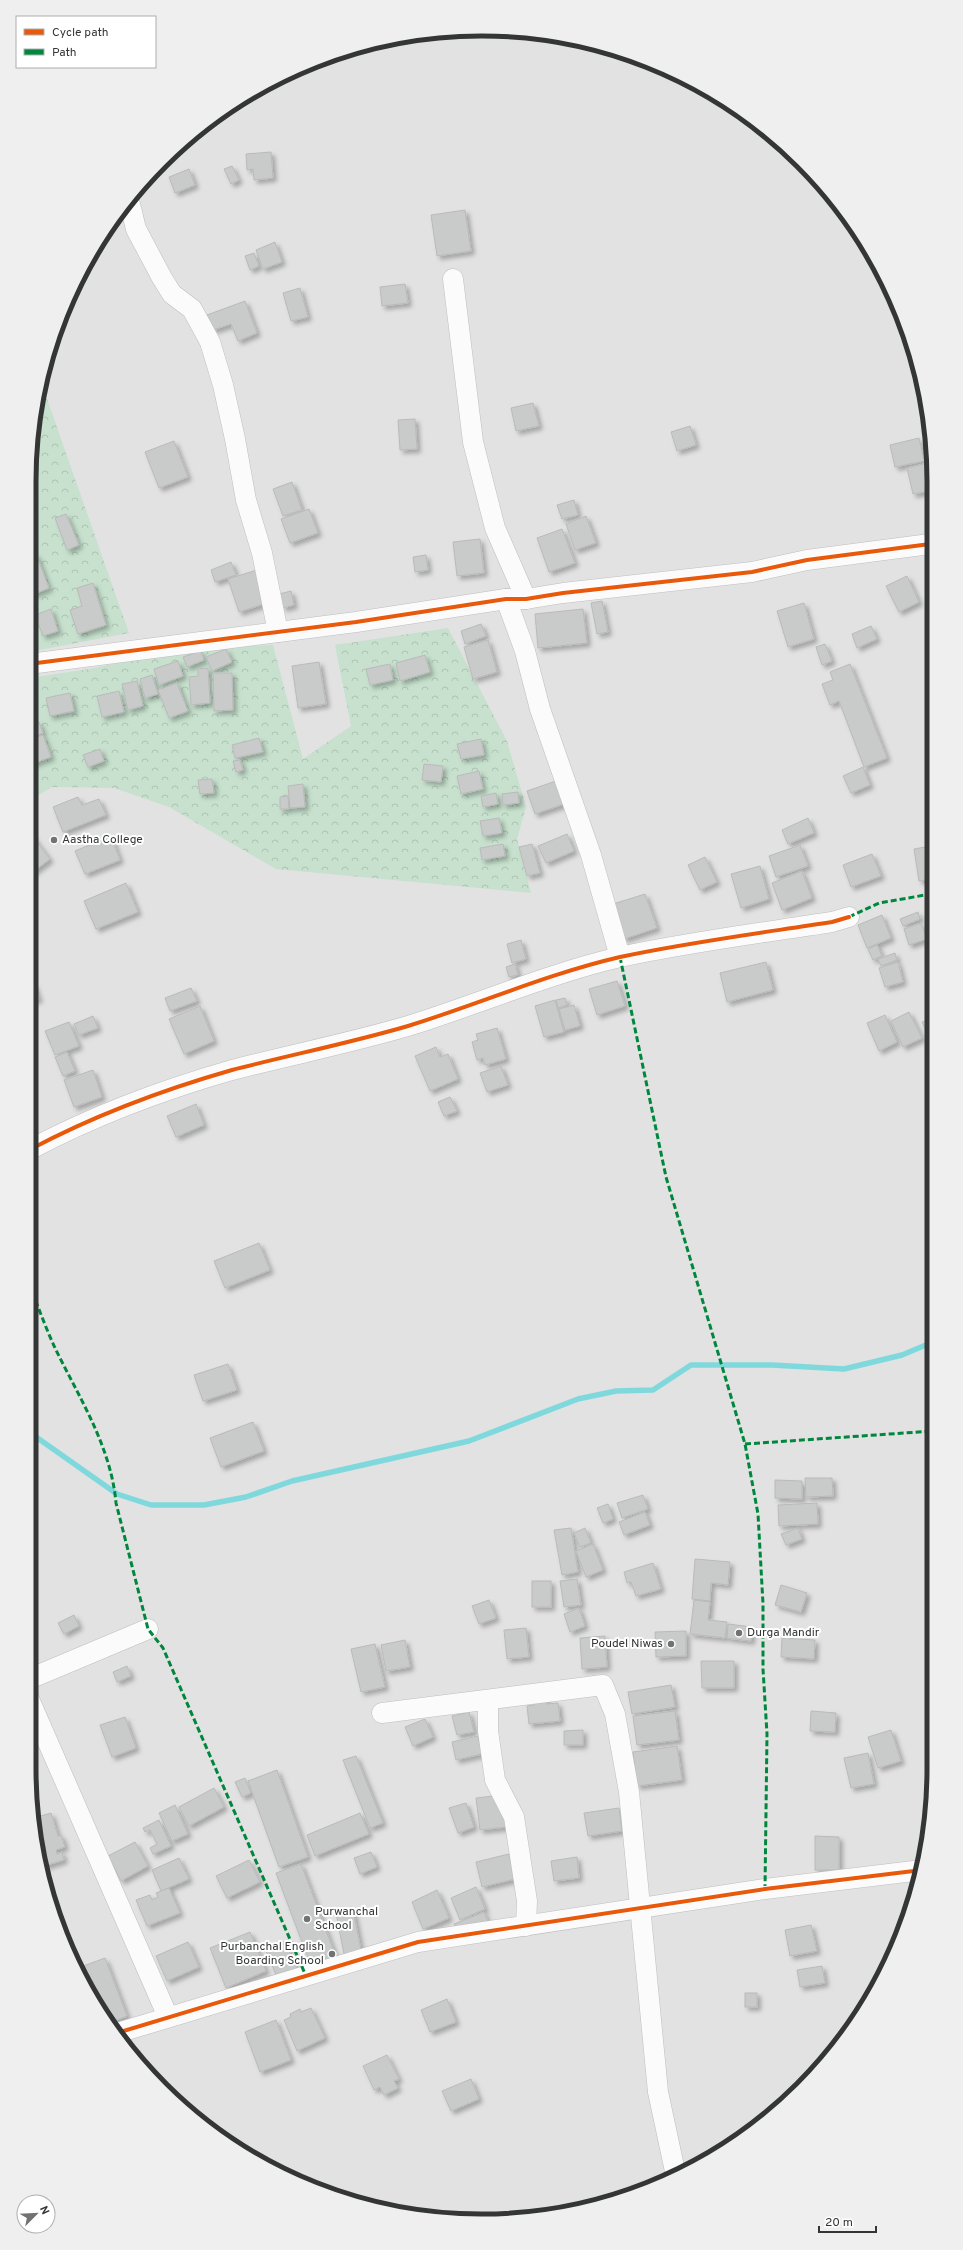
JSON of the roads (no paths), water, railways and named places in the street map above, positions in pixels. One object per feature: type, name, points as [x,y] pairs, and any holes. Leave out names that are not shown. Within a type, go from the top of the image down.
[{"type":"street","points":[[131,207],[136,229],[158,271],[172,294],[192,309],[210,342],[223,385],[246,500],[262,553],[278,632]]},
{"type":"street","points":[[453,279],[473,442],[495,528],[516,599],[525,651],[550,738],[591,855],[620,957]]},
{"type":"street","points":[[36,663],[356,622],[563,593],[752,572],[807,560],[927,544]]},
{"type":"street","points":[[36,1146],[55,1136],[127,1105],[203,1079],[408,1026],[551,976],[620,957],[713,940],[832,922],[849,917]]},
{"type":"street","points":[[36,1675],[148,1630]]},
{"type":"street","points":[[382,1713],[603,1685],[615,1714],[629,1792],[637,1858],[639,1908],[658,2092],[675,2170]]},
{"type":"street","points":[[488,1700],[488,1731],[495,1780],[514,1816],[517,1851],[527,1901],[526,1926]]},
{"type":"street","points":[[36,1715],[168,2017]]},
{"type":"street","points":[[122,2031],[418,1942],[765,1889],[915,1871]]},
{"type":"waterway","points":[[36,1437],[117,1494],[151,1505],[204,1505],[246,1497],[292,1481],[469,1441],[578,1399],[616,1391],[653,1390],[691,1365],[772,1365],[844,1369],[902,1355],[927,1345]]},
{"type":"place","name":"Aastha College","points":[[54,840]]},
{"type":"place","name":"Durga Mandir","points":[[739,1633]]},
{"type":"place","name":"Poudel Niwas","points":[[671,1644]]},
{"type":"place","name":"Purwanchal School","points":[[307,1919]]},
{"type":"place","name":"Purbanchal English Boarding School","points":[[332,1954]]}]
